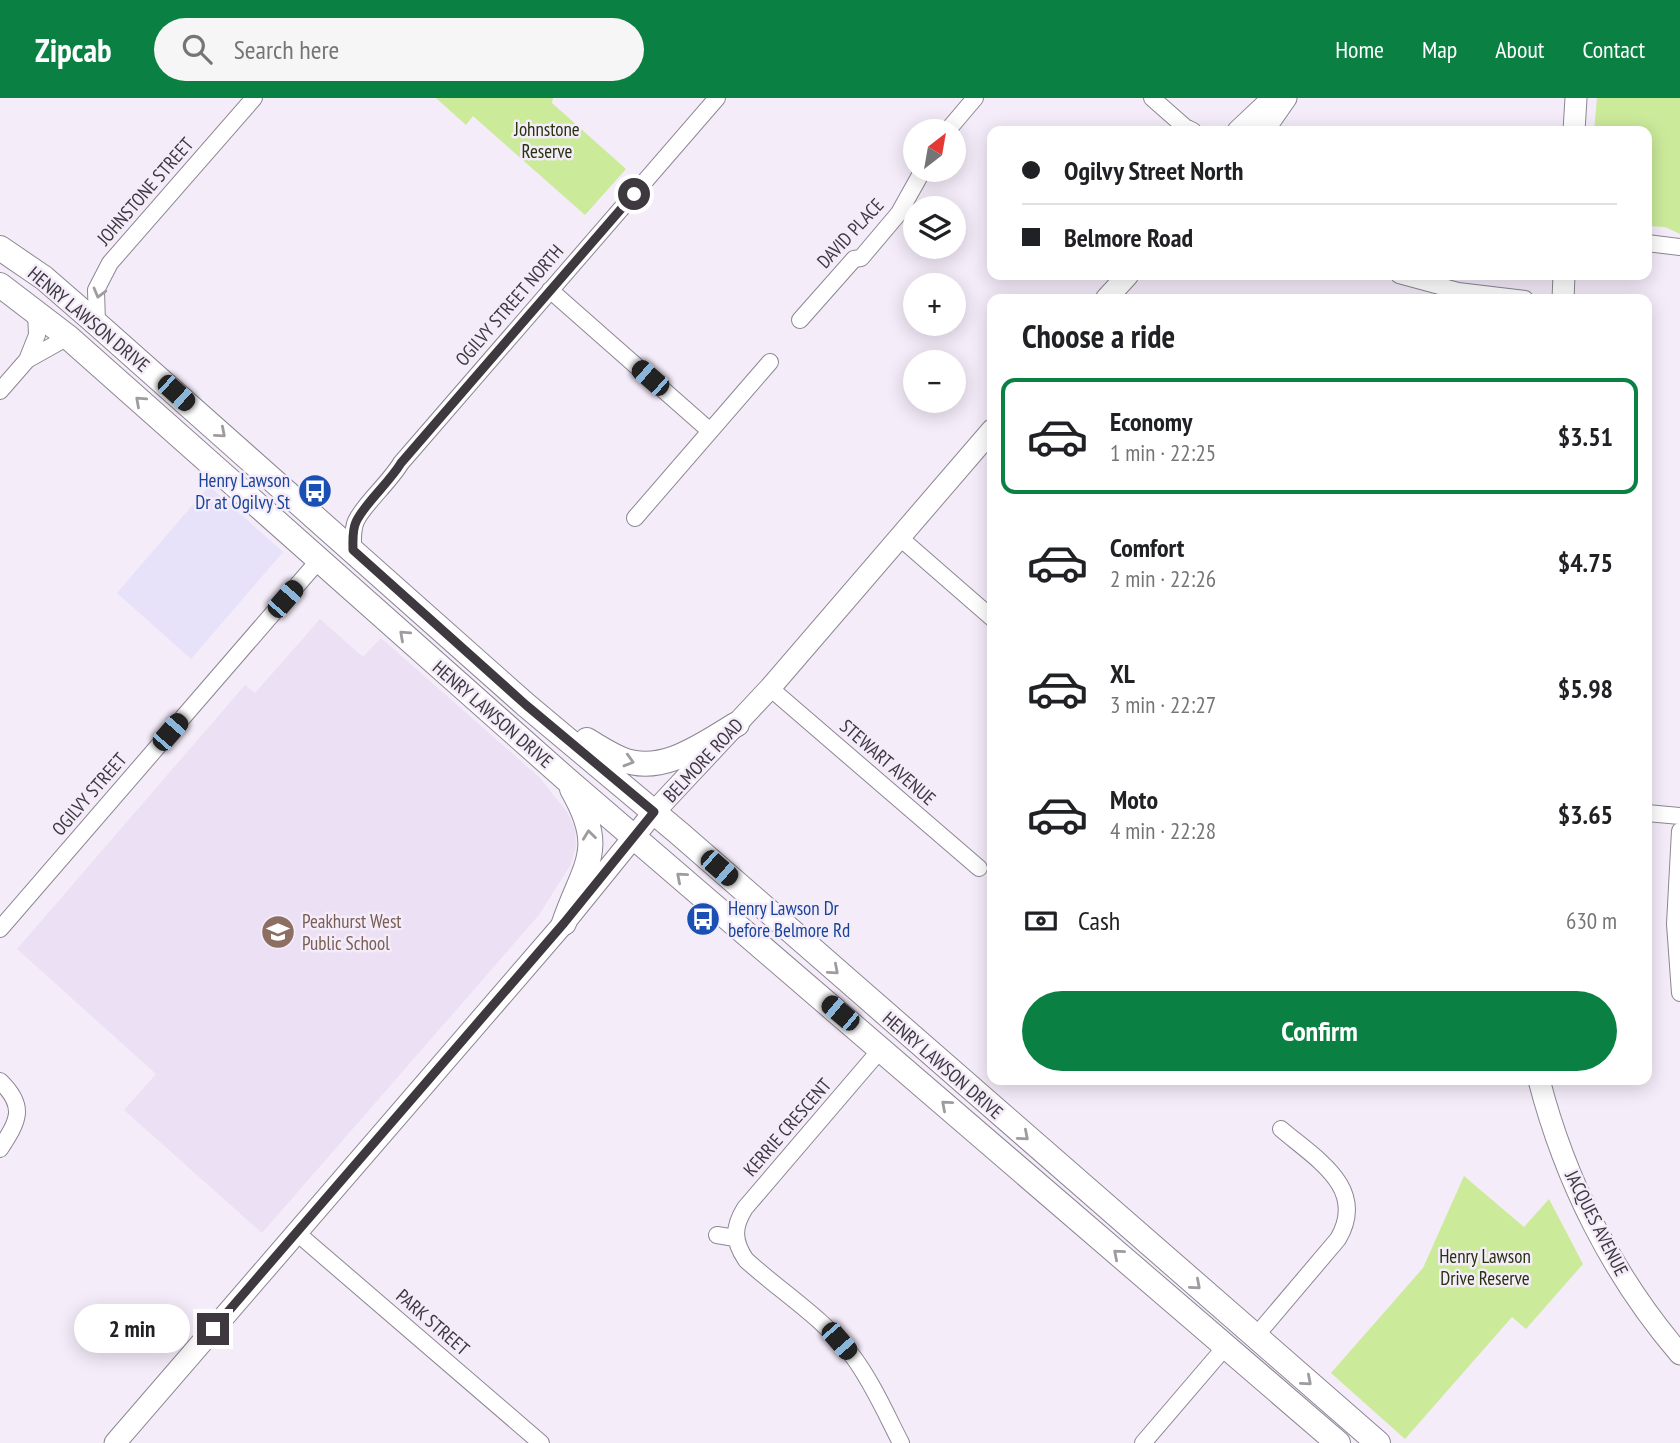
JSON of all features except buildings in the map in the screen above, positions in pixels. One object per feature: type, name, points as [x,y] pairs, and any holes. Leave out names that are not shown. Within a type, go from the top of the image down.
[{"type":"main road","points":[[1243,126],[1273,98]]},
{"type":"main road","points":[[1266,126],[1286,98]]},
{"type":"main road","points":[[1574,126],[1577,98]]},
{"type":"main road","name":"HENRY LAWSON DRIVE","points":[[0,248],[44,278],[526,705],[654,812],[1378,1443]]},
{"type":"main road","points":[[1110,294],[1123,280]]},
{"type":"main road","name":"HENRY LAWSON DRIVE","points":[[0,285],[68,337],[565,778],[1338,1443]]},
{"type":"main road","name":"BELMORE ROAD","points":[[115,1443],[564,923],[654,812],[769,688],[987,436]]},
{"type":"main road","points":[[526,705],[622,760],[646,765],[671,760],[737,724]]},
{"type":"main road","points":[[564,923],[586,870],[591,836],[580,803],[565,778]]},
{"type":"main road","name":"JACQUES AVENUE","points":[[1540,1085],[1555,1135],[1587,1212],[1630,1288],[1680,1354]]},
{"type":"street","name":"JOHNSTONE STREET","points":[[97,324],[96,290],[110,263],[254,98]]},
{"type":"street","name":"OGILVY STREET NORTH","points":[[353,550],[357,519],[401,463],[717,98]]},
{"type":"street","points":[[957,119],[975,98]]},
{"type":"street","points":[[1152,98],[1184,126]]},
{"type":"street","name":"DAVID PLACE","points":[[800,320],[853,259],[861,258],[891,223],[916,182]]},
{"type":"street","points":[[1652,244],[1680,247]]},
{"type":"street","points":[[1419,280],[1488,294]]},
{"type":"street","points":[[550,290],[710,431]]},
{"type":"street","points":[[27,360],[37,335],[36,312]]},
{"type":"street","points":[[1,386],[27,360],[68,337]]},
{"type":"street","points":[[635,519],[770,362]]},
{"type":"street","points":[[900,537],[987,614]]},
{"type":"street","name":"OGILVY STREET","points":[[0,929],[319,560]]},
{"type":"street","name":"STEWART AVENUE","points":[[769,688],[979,868]]},
{"type":"street","points":[[1652,813],[1680,816]]},
{"type":"street","points":[[1680,831],[1675,924],[1680,993]]},
{"type":"street","name":"KERRIE CRESCENT","points":[[735,1238],[735,1228],[745,1208],[881,1049]]},
{"type":"street","points":[[0,1081],[14,1098],[18,1116],[0,1149]]},
{"type":"street","points":[[1255,1336],[1338,1240],[1348,1217],[1349,1205],[1340,1182],[1281,1129]]},
{"type":"street","name":"PARK STREET","points":[[297,1233],[541,1443]]},
{"type":"street","points":[[717,1235],[735,1238],[738,1249],[746,1260],[824,1327],[853,1356],[871,1384],[901,1443]]},
{"type":"street","points":[[1143,1443],[1226,1346]]},
{"type":"shaded area","points":[[209,486],[283,552],[191,659],[117,593]]},
{"type":"shaded area","name":"Peakhurst West Public School","points":[[320,619],[363,657],[381,638],[539,777],[567,812],[575,829],[576,846],[571,864],[539,915],[262,1233],[124,1110],[156,1074],[17,949],[245,685],[255,693]]},
{"type":"green space","name":"Johnstone Reserve","points":[[436,98],[553,98],[552,103],[626,169],[585,215],[473,116],[466,125]]},
{"type":"green space","points":[[1597,98],[1680,98],[1680,234],[1665,227],[1652,226],[1652,126],[1594,126]]},
{"type":"green space","name":"Henry Lawson Drive Reserve","points":[[1464,1176],[1524,1227],[1549,1199],[1583,1264],[1526,1329],[1512,1317],[1405,1439],[1331,1373],[1423,1268]]},
{"type":"place","name":"Henry Lawson Dr at Ogilvy St","points":[[315,491]]},
{"type":"place","name":"Henry Lawson Dr before Belmore Rd","points":[[703,919]]},
{"type":"place","name":"Peakhurst West Public School","points":[[278,932]]},
{"type":"route","points":[[213,1329],[564,923],[654,812],[526,705],[353,550],[354,525],[362,512],[391,479],[401,463],[634,194]]}]
